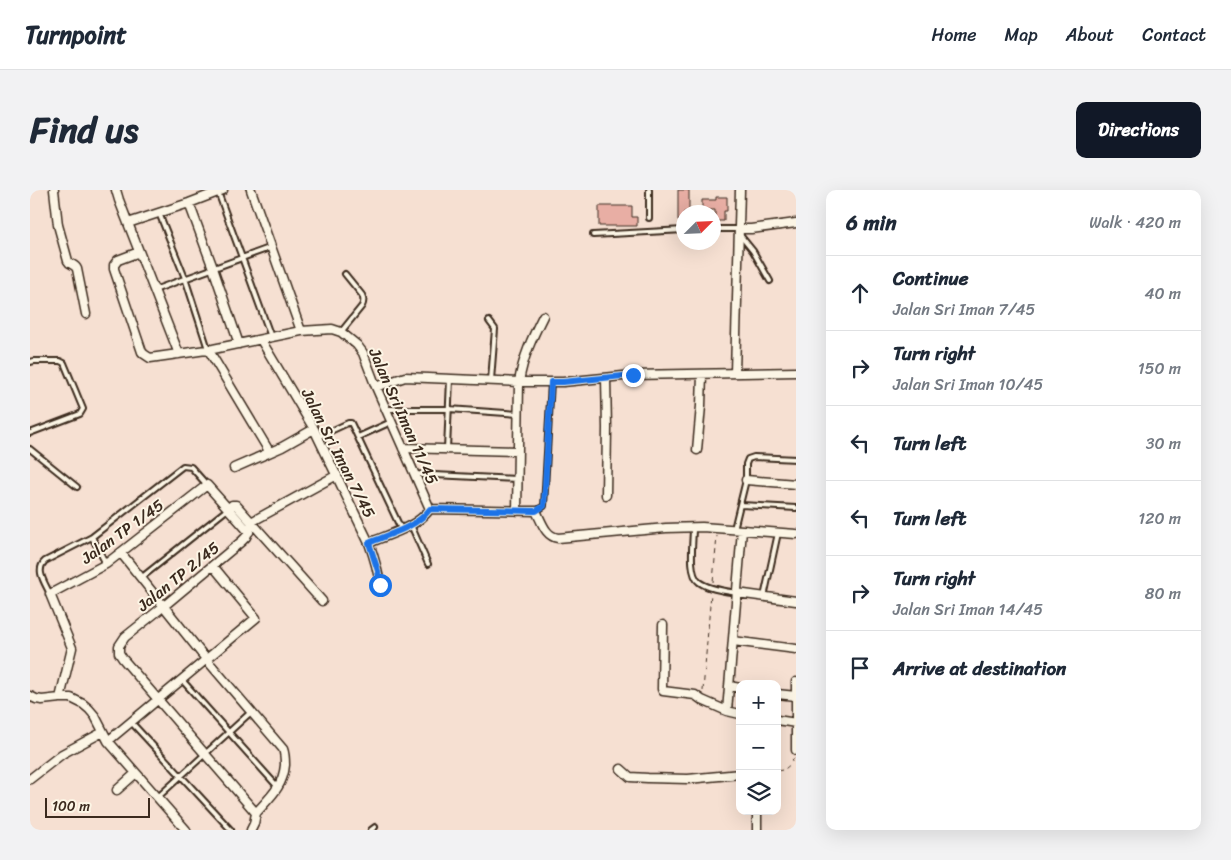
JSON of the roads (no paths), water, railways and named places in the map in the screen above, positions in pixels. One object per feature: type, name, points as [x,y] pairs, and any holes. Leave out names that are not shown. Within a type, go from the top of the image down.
[{"type":"street","points":[[54,190],[58,226],[68,261],[77,269],[86,314]]},
{"type":"street","points":[[116,190],[179,354]]},
{"type":"street","points":[[251,190],[301,331]]},
{"type":"street","points":[[735,373],[740,190]]},
{"type":"street","points":[[128,223],[220,191]]},
{"type":"street","points":[[190,203],[239,344]]},
{"type":"street","points":[[739,231],[796,223]]},
{"type":"street","points":[[139,252],[118,260],[114,265],[114,269],[142,352],[150,358],[239,344],[301,331],[332,329],[341,332]]},
{"type":"street","points":[[517,511],[519,382],[522,362],[543,316]]},
{"type":"street","name":"Jalan Sri Iman 11/45","points":[[341,332],[357,345],[363,353],[385,409],[430,509]]},
{"type":"street","name":"Jalan Sri Iman 7/45","points":[[261,340],[314,429],[337,476],[369,543],[378,571],[380,585]]},
{"type":"street","points":[[208,349],[270,451]]},
{"type":"street","points":[[376,387],[405,376],[519,382],[563,382],[633,375],[796,372]]},
{"type":"street","points":[[697,450],[702,374]]},
{"type":"street","points":[[606,378],[606,494]]},
{"type":"street","points":[[234,468],[282,447],[314,429]]},
{"type":"street","points":[[402,448],[517,451]]},
{"type":"street","points":[[252,523],[256,519],[337,476]]},
{"type":"street","points":[[746,480],[796,484]]},
{"type":"street","points":[[207,485],[249,532]]},
{"type":"street","name":"Jalan TP 1/45","points":[[50,594],[106,564],[207,485]]},
{"type":"street","points":[[229,508],[234,504],[322,601]]},
{"type":"street","points":[[369,543],[411,525],[421,519],[430,509],[536,511],[547,533],[558,538],[666,528],[718,528],[796,534]]},
{"type":"street","name":"Jalan TP 2/45","points":[[157,700],[120,655],[120,642],[242,541],[249,532],[252,523]]},
{"type":"street","points":[[727,710],[737,593],[738,530]]},
{"type":"street","points":[[121,553],[206,659],[284,751],[284,771],[281,782],[256,813],[251,830]]},
{"type":"street","points":[[108,741],[256,618],[213,566]]},
{"type":"street","points":[[737,593],[796,601]]},
{"type":"street","points":[[50,594],[72,648],[60,698]]},
{"type":"street","points":[[663,625],[662,690],[664,692],[695,695],[702,700],[736,713]]},
{"type":"street","points":[[733,641],[796,649]]},
{"type":"street","points":[[796,682],[796,750]]},
{"type":"street","points":[[729,686],[736,687]]},
{"type":"street","points":[[781,694],[796,696]]},
{"type":"street","points":[[30,696],[39,700],[71,698],[83,704],[93,713],[108,741],[186,830]]},
{"type":"street","points":[[157,700],[256,813]]},
{"type":"street","points":[[781,721],[796,723]]},
{"type":"street","points":[[30,779],[62,754],[103,732]]},
{"type":"street","points":[[621,769],[630,777],[648,778],[688,779],[736,774]]},
{"type":"street","points":[[117,790],[136,773]]},
{"type":"street","points":[[756,815],[757,830]]},
{"type":"lane","points":[[649,190],[649,218]]},
{"type":"lane","points":[[220,191],[271,338]]},
{"type":"lane","points":[[159,213],[185,278],[208,349]]},
{"type":"lane","points":[[593,235],[676,230]]},
{"type":"lane","points":[[721,230],[739,231],[770,281]]},
{"type":"lane","points":[[154,290],[272,247]]},
{"type":"lane","points":[[341,332],[364,302],[362,295],[345,274]]},
{"type":"lane","points":[[489,321],[495,328],[491,380]]},
{"type":"lane","points":[[30,362],[64,363],[83,409],[80,414],[30,433]]},
{"type":"lane","points":[[447,450],[450,379]]},
{"type":"lane","points":[[536,511],[544,506],[551,382]]},
{"type":"lane","points":[[385,409],[449,409],[518,414]]},
{"type":"lane","points":[[318,437],[350,422],[352,424],[401,529]]},
{"type":"lane","points":[[358,437],[391,422]]},
{"type":"lane","points":[[30,449],[77,487]]},
{"type":"lane","points":[[738,530],[747,461],[751,457],[796,458]]},
{"type":"lane","points":[[50,594],[40,567],[45,561],[92,537],[183,466],[191,467],[207,485]]},
{"type":"lane","points":[[414,474],[517,479]]},
{"type":"lane","points":[[741,504],[796,508]]},
{"type":"lane","points":[[142,578],[229,508]]},
{"type":"lane","points":[[411,525],[428,564]]},
{"type":"lane","points":[[693,528],[693,574],[696,580],[712,588],[737,593]]},
{"type":"lane","points":[[764,597],[778,533]]},
{"type":"lane","points":[[92,537],[106,564]]},
{"type":"lane","points":[[182,680],[278,787]]},
{"type":"lane","points":[[158,798],[252,712]]},
{"type":"lane","points":[[131,722],[230,830]]}]
